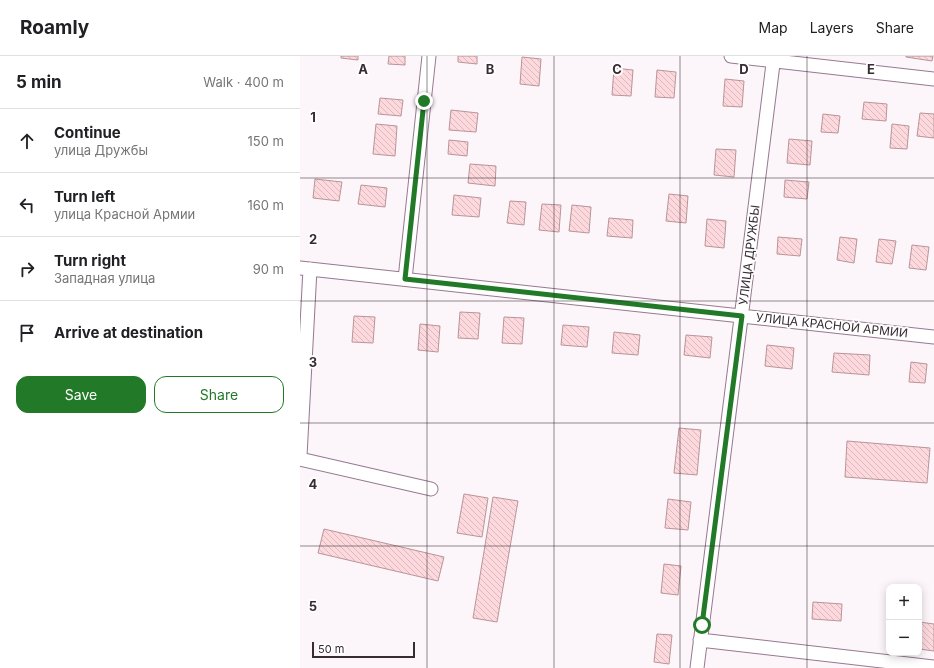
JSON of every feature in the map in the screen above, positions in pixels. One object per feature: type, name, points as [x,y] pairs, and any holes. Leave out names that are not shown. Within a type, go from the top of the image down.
[{"type":"street","points":[[405,279],[429,56]]},
{"type":"street","points":[[731,56],[773,59],[934,79]]},
{"type":"street","name":"УЛИЦА ДРУЖБЫ","points":[[697,668],[773,59]]},
{"type":"street","points":[[300,456],[305,268]]},
{"type":"street","name":"УЛИЦА КРАСНОЙ АРМИИ","points":[[305,268],[934,337]]},
{"type":"street","points":[[300,459],[431,489]]},
{"type":"street","points":[[700,640],[934,667]]},
{"type":"building","points":[[341,56],[358,56],[358,60],[341,58]]},
{"type":"building","points":[[389,56],[405,56],[405,65],[388,64]]},
{"type":"building","points":[[458,56],[477,56],[477,64],[458,62]]},
{"type":"building","points":[[906,56],[933,56],[932,61]]},
{"type":"building","points":[[522,57],[541,59],[539,86],[520,84]]},
{"type":"building","points":[[614,68],[633,70],[631,96],[612,95]]},
{"type":"building","points":[[657,70],[676,72],[674,98],[655,97]]},
{"type":"building","points":[[725,79],[744,81],[742,107],[723,106]]},
{"type":"building","points":[[380,98],[403,100],[401,116],[378,114]]},
{"type":"building","points":[[864,102],[887,104],[886,121],[862,119]]},
{"type":"building","points":[[451,110],[478,113],[476,132],[449,130]]},
{"type":"building","points":[[920,113],[934,114],[934,138],[917,136]]},
{"type":"building","points":[[823,114],[840,116],[838,133],[821,132]]},
{"type":"building","points":[[376,124],[397,126],[395,156],[373,154]]},
{"type":"building","points":[[892,124],[909,126],[907,149],[890,148]]},
{"type":"building","points":[[789,139],[812,141],[810,165],[787,163]]},
{"type":"building","points":[[449,140],[468,142],[467,156],[448,154]]},
{"type":"building","points":[[716,149],[736,150],[734,177],[714,175]]},
{"type":"building","points":[[470,164],[496,166],[495,186],[468,183]]},
{"type":"building","points":[[315,179],[342,182],[339,201],[313,198]]},
{"type":"building","points":[[785,180],[809,182],[807,199],[784,197]]},
{"type":"building","points":[[361,185],[387,188],[385,207],[358,204]]},
{"type":"building","points":[[669,194],[688,196],[686,223],[666,221]]},
{"type":"building","points":[[454,195],[481,198],[479,217],[452,215]]},
{"type":"building","points":[[510,201],[526,202],[524,225],[507,223]]},
{"type":"building","points":[[542,204],[561,205],[559,232],[539,230]]},
{"type":"building","points":[[572,205],[591,207],[589,233],[569,231]]},
{"type":"building","points":[[609,218],[633,220],[632,238],[607,236]]},
{"type":"building","points":[[707,219],[726,221],[724,248],[705,246]]},
{"type":"building","points":[[778,237],[802,239],[800,256],[777,254]]},
{"type":"building","points":[[840,237],[857,239],[854,263],[837,260]]},
{"type":"building","points":[[879,239],[896,241],[892,264],[876,262]]},
{"type":"building","points":[[912,245],[929,247],[926,270],[909,268]]},
{"type":"building","points":[[460,312],[480,313],[478,339],[458,338]]},
{"type":"building","points":[[354,316],[375,317],[373,343],[352,342]]},
{"type":"building","points":[[504,317],[524,318],[522,344],[502,343]]},
{"type":"building","points":[[420,324],[440,326],[438,352],[418,350]]},
{"type":"building","points":[[563,325],[589,327],[587,347],[561,345]]},
{"type":"building","points":[[614,332],[640,335],[638,355],[612,353]]},
{"type":"building","points":[[686,335],[712,337],[710,358],[684,355]]},
{"type":"building","points":[[767,345],[794,348],[792,369],[765,366]]},
{"type":"building","points":[[834,353],[870,355],[869,375],[832,372]]},
{"type":"building","points":[[911,362],[927,364],[925,383],[909,382]]},
{"type":"building","points":[[679,428],[701,430],[697,475],[674,473]]},
{"type":"building","points":[[847,441],[930,448],[927,483],[845,477]]},
{"type":"building","points":[[464,494],[488,498],[482,537],[457,533]]},
{"type":"building","points":[[493,497],[518,501],[497,622],[473,618]]},
{"type":"building","points":[[668,499],[691,502],[688,530],[665,528]]},
{"type":"building","points":[[324,529],[444,557],[438,581],[318,553]]},
{"type":"building","points":[[664,564],[681,566],[678,595],[661,593]]},
{"type":"building","points":[[813,602],[842,604],[841,621],[812,619]]},
{"type":"building","points":[[922,622],[934,624],[934,651],[922,649]]},
{"type":"building","points":[[657,634],[672,635],[669,664],[654,662]]},
{"type":"route","points":[[424,101],[405,279],[742,316],[702,625]]}]
